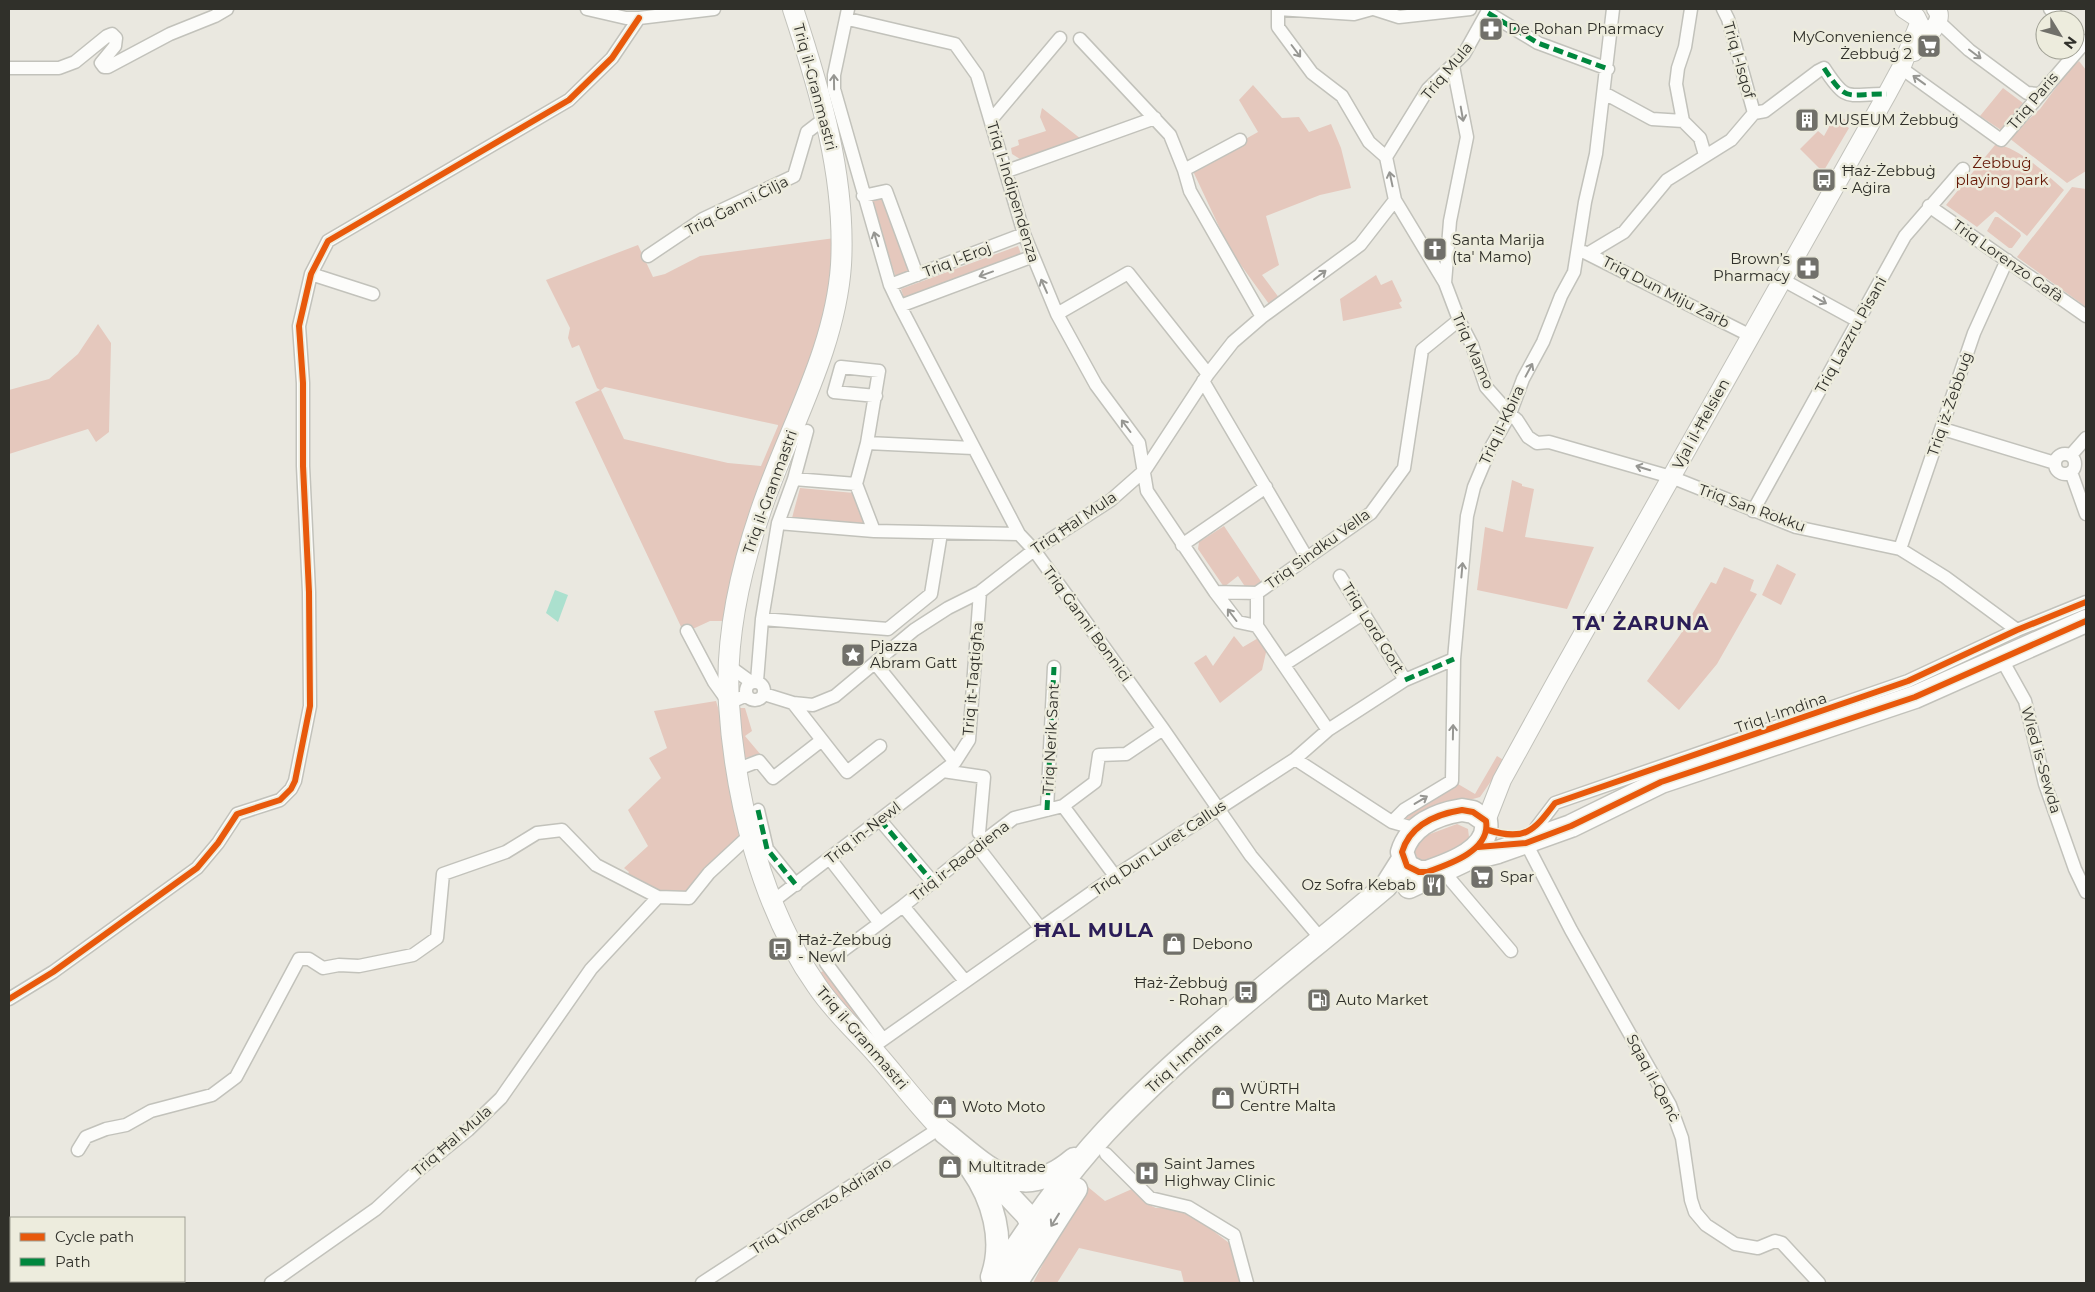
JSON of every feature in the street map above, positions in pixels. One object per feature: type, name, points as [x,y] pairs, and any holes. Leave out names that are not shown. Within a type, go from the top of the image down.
[{"type":"highway","name":"Triq l-Imdina","points":[[1435,872],[1531,835],[1570,826],[1661,782],[1915,697],[2086,621]]},
{"type":"highway","name":"Triq l-Imdina","points":[[991,1283],[1030,1221],[1105,1143],[1172,1066],[1386,886],[1403,855],[1404,845],[1417,830],[1435,817],[1462,810]]},
{"type":"highway","points":[[1462,810],[1472,812],[1484,833]]},
{"type":"highway","name":"Triq l-Imdina","points":[[1016,1283],[1105,1143],[1200,1060],[1310,967],[1409,887],[1435,872],[1484,833],[1531,835]]},
{"type":"highway","points":[[1403,855],[1412,870],[1435,872]]},
{"type":"highway","points":[[942,1131],[996,1174],[1005,1178],[1022,1181],[1038,1180],[1057,1172],[1105,1143]]},
{"type":"highway","points":[[942,1131],[1004,1190],[1030,1221],[1029,1246],[1008,1283]]},
{"type":"highway","points":[[942,1131],[976,1193],[986,1227],[985,1251],[977,1283]]},
{"type":"highway","points":[[942,1131],[981,1183],[993,1214],[998,1249],[991,1283]]},
{"type":"main road","name":"Triq il-Granmastri","points":[[790,9],[824,119],[836,168],[840,201],[841,251],[837,299],[829,331],[754,531],[739,592],[730,666],[738,699],[738,769],[750,835],[772,902],[798,956],[817,987],[846,1023],[876,1043],[942,1131]]},
{"type":"street","points":[[9,68],[59,68],[75,62],[112,34],[116,38],[115,46],[101,63],[104,67],[108,67],[170,34],[215,16],[227,9]]},
{"type":"street","points":[[592,10],[632,18],[714,9]]},
{"type":"street","points":[[1386,157],[1369,142],[1342,96],[1312,73],[1278,27],[1278,9],[1354,14],[1373,9],[1399,17],[1470,9]]},
{"type":"street","name":"Triq il-Kbira","points":[[1392,822],[1404,810],[1452,781],[1454,659],[1467,516],[1474,487],[1490,449],[1510,414],[1523,379],[1543,342],[1560,296],[1584,252],[1580,227],[1596,154],[1608,69],[1613,9]]},
{"type":"street","points":[[1690,9],[1685,47],[1678,68],[1676,84],[1683,121],[1700,138],[1705,155]]},
{"type":"street","name":"Triq l-Isqof","points":[[1723,9],[1728,19],[1754,113]]},
{"type":"street","points":[[1489,11],[1538,43],[1608,69]]},
{"type":"street","name":"Triq Mula","points":[[1386,157],[1428,89],[1454,66],[1469,46],[1489,11]]},
{"type":"street","name":"Triq l-Indipendenza","points":[[848,14],[955,44],[977,75],[1031,257],[1057,314],[1096,385],[1139,443],[1147,491],[1182,545],[1238,622],[1257,626]]},
{"type":"street","name":"Triq Ġanni Bonnici","points":[[848,14],[834,75],[834,90],[890,285],[900,306],[1019,534],[1034,550],[1163,729],[1251,856],[1322,940]]},
{"type":"street","points":[[1924,17],[2027,93],[2038,94]]},
{"type":"street","name":"Vjal il-Ħelsien","points":[[1484,833],[1493,798],[1502,780],[1887,94],[1924,17]]},
{"type":"street","points":[[9,999],[52,972],[197,868],[218,843],[237,814],[280,800],[291,789],[295,781],[310,706],[309,592],[303,466],[303,383],[299,326],[311,274],[328,241],[569,100],[612,58],[632,18]]},
{"type":"street","points":[[991,120],[1060,38]]},
{"type":"street","points":[[1080,39],[1170,135],[1190,191],[1262,317]]},
{"type":"street","name":"Triq Paris","points":[[1901,68],[2001,140],[2066,60]]},
{"type":"street","name":"Triq Mamo","points":[[1445,283],[1450,222],[1466,137],[1454,66]]},
{"type":"street","points":[[1584,252],[1624,232],[1667,180],[1731,140],[1754,113],[1765,111],[1824,68],[1838,90],[1845,94],[1887,94]]},
{"type":"street","points":[[1604,93],[1652,119],[1683,121]]},
{"type":"street","points":[[1007,171],[1155,118]]},
{"type":"street","name":"Triq Ġanni Ċilja","points":[[648,256],[703,219],[794,176],[807,132],[824,119]]},
{"type":"street","points":[[1184,170],[1240,140]]},
{"type":"street","name":"Triq Mamo","points":[[1386,157],[1396,200],[1445,283],[1459,320],[1472,345],[1486,387],[1510,414]]},
{"type":"street","name":"Triq Lazzru Pisani","points":[[1753,511],[1906,236],[1929,206],[1963,169]]},
{"type":"street","points":[[863,196],[886,190],[917,275]]},
{"type":"street","name":"Triq Ħal Mula","points":[[764,694],[793,703],[813,705],[835,696],[914,630],[948,608],[980,592],[1034,550],[1111,500],[1144,470],[1206,378],[1233,342],[1262,317],[1360,245],[1396,200]]},
{"type":"street","name":"Triq Lorenzo Gafà","points":[[1929,206],[2086,316]]},
{"type":"street","name":"Triq l-Eroj","points":[[890,285],[1024,234]]},
{"type":"street","name":"Triq Dun Miju Zarb","points":[[1584,252],[1751,336]]},
{"type":"street","name":"Triq l-Eroj","points":[[900,306],[1031,257]]},
{"type":"street","name":"Triq iż-Żebbuġ","points":[[1900,549],[1974,333],[2007,260]]},
{"type":"street","points":[[1057,314],[1128,273],[1206,378],[1307,558]]},
{"type":"street","points":[[311,274],[373,294]]},
{"type":"street","points":[[1783,280],[1858,321]]},
{"type":"street","name":"Triq Sindku Vella","points":[[1257,594],[1371,513],[1404,468],[1422,350],[1459,320]]},
{"type":"street","points":[[874,401],[867,443],[856,484],[874,530]]},
{"type":"street","name":"Triq San Rokku","points":[[1510,414],[1517,420],[1528,437],[1537,442],[1549,442],[1671,477],[1796,527],[1900,549],[1945,576],[2016,630]]},
{"type":"street","points":[[1942,429],[2055,463],[2059,472],[2064,474],[2071,472],[2076,464],[2071,455]]},
{"type":"street","points":[[738,699],[754,682],[778,523],[794,479],[806,431]]},
{"type":"street","points":[[2071,455],[2086,438]]},
{"type":"street","points":[[867,443],[973,448]]},
{"type":"street","points":[[2055,463],[2061,454],[2071,455]]},
{"type":"street","points":[[2071,472],[2086,514]]},
{"type":"street","points":[[794,479],[856,484]]},
{"type":"street","points":[[1182,545],[1266,487]]},
{"type":"street","points":[[778,523],[941,534],[1019,534]]},
{"type":"street","points":[[762,619],[888,629],[931,594],[941,534]]},
{"type":"street","name":"Triq Lord Gort","points":[[1340,576],[1406,680]]},
{"type":"street","name":"Triq it-Taqtigħa","points":[[954,762],[969,740],[980,592]]},
{"type":"street","points":[[1215,592],[1257,594],[1257,626],[1285,664],[1328,730]]},
{"type":"street","name":"Triq l-Imdina","points":[[1531,835],[1555,803],[1908,681],[2016,630],[2086,602]]},
{"type":"street","points":[[1285,664],[1364,612]]},
{"type":"street","points":[[687,631],[714,682],[738,699],[760,699],[764,694],[762,685],[754,682],[730,666]]},
{"type":"street","name":"Wied is-Sewda","points":[[2001,658],[2025,701],[2045,784],[2075,869],[2086,892]]},
{"type":"street","name":"Triq Dun Luret Callus","points":[[876,1043],[1115,876],[1295,759],[1328,730],[1406,680],[1454,659]]},
{"type":"street","points":[[875,663],[954,762]]},
{"type":"street","name":"Triq Nerik Sant","points":[[1048,810],[1054,667]]},
{"type":"street","points":[[793,703],[847,772],[880,746]]},
{"type":"street","name":"Triq ir-Raddiena","points":[[876,1043],[826,963],[903,906],[978,839],[1014,818],[1063,806],[1095,782],[1099,754],[1126,754],[1163,729]]},
{"type":"street","points":[[738,769],[759,761],[773,778],[822,740]]},
{"type":"street","points":[[1295,759],[1392,822],[1417,830]]},
{"type":"street","name":"Triq in-Newl","points":[[772,902],[954,762]]},
{"type":"street","points":[[943,772],[984,777],[978,839],[1041,928]]},
{"type":"street","name":"Vjal il-Ħelsien","points":[[1462,810],[1502,780]]},
{"type":"street","name":"Triq Nerik Sant","points":[[1063,806],[1115,876]]},
{"type":"street","points":[[758,810],[767,849],[796,885]]},
{"type":"street","points":[[880,820],[932,881]]},
{"type":"street","points":[[1392,822],[1398,834],[1403,855]]},
{"type":"street","points":[[78,1150],[86,1138],[106,1129],[126,1126],[151,1112],[212,1095],[236,1077],[299,959],[309,959],[323,968],[339,965],[359,966],[413,955],[437,938],[443,874],[506,852],[538,833],[562,830],[596,865],[658,897],[689,898],[709,873],[750,835]]},
{"type":"street","name":"Sqaq il-Qenċ","points":[[1531,835],[1571,930],[1670,1104],[1682,1138],[1691,1200],[1695,1212],[1706,1225],[1735,1244],[1758,1248],[1775,1241],[1782,1243],[1820,1283]]},
{"type":"street","points":[[830,859],[879,922]]},
{"type":"street","points":[[1435,872],[1511,951]]},
{"type":"street","name":"Triq Ħal Mula","points":[[270,1283],[376,1209],[488,1111],[501,1098],[591,969],[658,897]]},
{"type":"street","points":[[903,906],[964,981]]},
{"type":"street","name":"Triq Vincenzo Adriario","points":[[702,1283],[942,1131]]},
{"type":"street","points":[[1105,1143],[1150,1198],[1188,1207],[1234,1235],[1248,1283]]},
{"type":"green space","points":[[2079,61],[2086,70],[2086,171],[2067,183],[2009,138],[2040,109],[2069,70]]},
{"type":"green space","points":[[1253,85],[1282,118],[1299,117],[1309,132],[1331,124],[1341,148],[1351,188],[1320,195],[1266,216],[1279,265],[1262,275],[1280,299],[1269,304],[1230,250],[1192,169],[1258,132],[1239,100]]},
{"type":"green space","points":[[2003,88],[2023,103],[2001,130],[1980,116]]},
{"type":"green space","points":[[1042,108],[1081,139],[1020,159],[1012,154],[1011,148],[1019,145],[1018,140],[1046,131],[1040,117]]},
{"type":"green space","points":[[1827,116],[1835,121],[1839,116],[1846,120],[1844,125],[1849,128],[1823,172],[1800,149],[1818,131],[1824,136],[1829,127],[1823,124]]},
{"type":"green space","name":"Żebbuġ playing park","points":[[1995,145],[2003,146],[2022,155],[2064,190],[2027,236],[1995,211],[1977,227],[1946,205]]},
{"type":"green space","points":[[2072,187],[2086,189],[2086,307],[2017,257]]},
{"type":"green space","points":[[885,196],[911,273],[896,278],[871,201]]},
{"type":"green space","points":[[1995,217],[1998,217],[2020,233],[2021,236],[2012,248],[2009,248],[1987,231]]},
{"type":"green space","points":[[835,238],[825,306],[814,356],[748,525],[730,588],[724,621],[710,621],[684,633],[575,402],[600,390],[597,388],[579,345],[572,348],[568,338],[570,328],[546,280],[638,245],[653,277],[665,274],[700,256]],"holes":[[[605,387],[778,425],[761,466],[728,463],[624,439],[601,390]]]},
{"type":"green space","points":[[1018,246],[1021,254],[904,298],[901,289]]},
{"type":"green space","points":[[1376,275],[1381,285],[1392,280],[1402,301],[1399,303],[1402,308],[1343,321],[1340,299]]},
{"type":"green space","points":[[98,324],[111,343],[109,432],[96,442],[88,429],[9,454],[9,390],[49,379],[78,354]]},
{"type":"green space","points":[[1512,480],[1522,484],[1522,486],[1534,489],[1525,537],[1594,547],[1567,609],[1477,590],[1485,527],[1503,532]]},
{"type":"green space","points":[[800,488],[854,493],[865,524],[792,518]]},
{"type":"green space","points":[[1224,526],[1262,583],[1254,589],[1246,588],[1238,576],[1224,587],[1198,549],[1199,542]]},
{"type":"green space","points":[[1777,564],[1796,574],[1781,605],[1762,595]]},
{"type":"green space","points":[[1724,567],[1754,580],[1750,591],[1757,594],[1717,664],[1679,710],[1647,681],[1680,635],[1711,582],[1716,584]]},
{"type":"green space","points":[[1234,636],[1243,647],[1260,637],[1267,648],[1262,670],[1220,703],[1194,663],[1206,655],[1213,666]]},
{"type":"green space","points":[[716,701],[727,751],[740,837],[692,890],[675,894],[650,889],[625,878],[629,872],[624,868],[648,846],[628,810],[661,778],[649,758],[667,748],[654,711]]},
{"type":"green space","points":[[739,708],[745,708],[752,731],[745,736],[761,755],[745,758],[742,754]]},
{"type":"green space","points":[[1497,756],[1505,761],[1480,797],[1434,810],[1411,823],[1405,822],[1404,818],[1408,814],[1458,784],[1475,794]]},
{"type":"green space","points":[[1457,824],[1468,829],[1469,837],[1461,848],[1426,861],[1418,859],[1415,853],[1415,846],[1422,837]]},
{"type":"green space","points":[[825,970],[869,1031],[871,1039],[818,974]]},
{"type":"green space","points":[[1088,1187],[1105,1201],[1132,1189],[1147,1204],[1156,1208],[1169,1208],[1195,1217],[1233,1246],[1243,1283],[1184,1283],[1181,1271],[1079,1248],[1057,1283],[1033,1283],[1074,1204]]},
{"type":"shaded area","points":[[555,590],[568,595],[558,622],[546,613]]},
{"type":"marked path","points":[[1488,13],[1538,43],[1608,69]]},
{"type":"marked path","points":[[1824,68],[1838,88],[1850,95],[1887,94]]},
{"type":"marked path","points":[[1405,680],[1454,659]]},
{"type":"marked path","points":[[1047,810],[1054,667]]},
{"type":"marked path","points":[[758,810],[767,849],[796,885]]},
{"type":"marked path","points":[[880,820],[932,881]]},
{"type":"cycle path","points":[[9,999],[53,972],[197,868],[218,843],[237,814],[280,800],[291,789],[295,781],[310,706],[309,592],[303,466],[303,383],[299,326],[311,274],[328,241],[569,100],[612,58],[639,18]]},
{"type":"cycle path","points":[[1488,830],[1520,834],[1534,827],[1555,803],[1908,681],[2017,630],[2086,602]]},
{"type":"cycle path","points":[[1478,847],[1526,843],[1571,826],[1661,782],[1915,697],[2086,621]]},
{"type":"cycle path","points":[[1462,810],[1473,812],[1486,821],[1486,831],[1476,848],[1447,865],[1427,872],[1419,872],[1407,866],[1402,852],[1411,835],[1426,822],[1434,818],[1462,810]]},
{"type":"place","name":"De Rohan Pharmacy","points":[[1491,29]]},
{"type":"place","name":"MyConvenience Żebbuġ 2","points":[[1929,46]]},
{"type":"place","name":"MUSEUM Żebbuġ","points":[[1807,120]]},
{"type":"place","name":"Ħaż-Żebbuġ - Aġira","points":[[1824,180]]},
{"type":"place","name":"Santa Marija (ta' Mamo)","points":[[1435,249]]},
{"type":"place","name":"Brown’s Pharmacy","points":[[1808,268]]},
{"type":"place","name":"Pjazza Abram Gatt","points":[[853,655]]},
{"type":"place","name":"Spar","points":[[1482,877]]},
{"type":"place","name":"Oz Sofra Kebab","points":[[1434,885]]},
{"type":"place","name":"Debono","points":[[1174,944]]},
{"type":"place","name":"Ħaż-Żebbuġ - Newl","points":[[780,949]]},
{"type":"place","name":"Ħaż-Żebbuġ - Rohan","points":[[1246,992]]},
{"type":"place","name":"Auto Market","points":[[1319,1000]]},
{"type":"place","name":"WÜRTH Centre Malta","points":[[1223,1098]]},
{"type":"place","name":"Woto Moto","points":[[945,1107]]},
{"type":"place","name":"Multitrade","points":[[950,1167]]},
{"type":"place","name":"Saint James Highway Clinic","points":[[1147,1173]]},
{"type":"district","name":"TA' ŻARUNA","points":[[1641,623]]},
{"type":"district","name":"ĦAL MULA","points":[[1094,930]]}]
